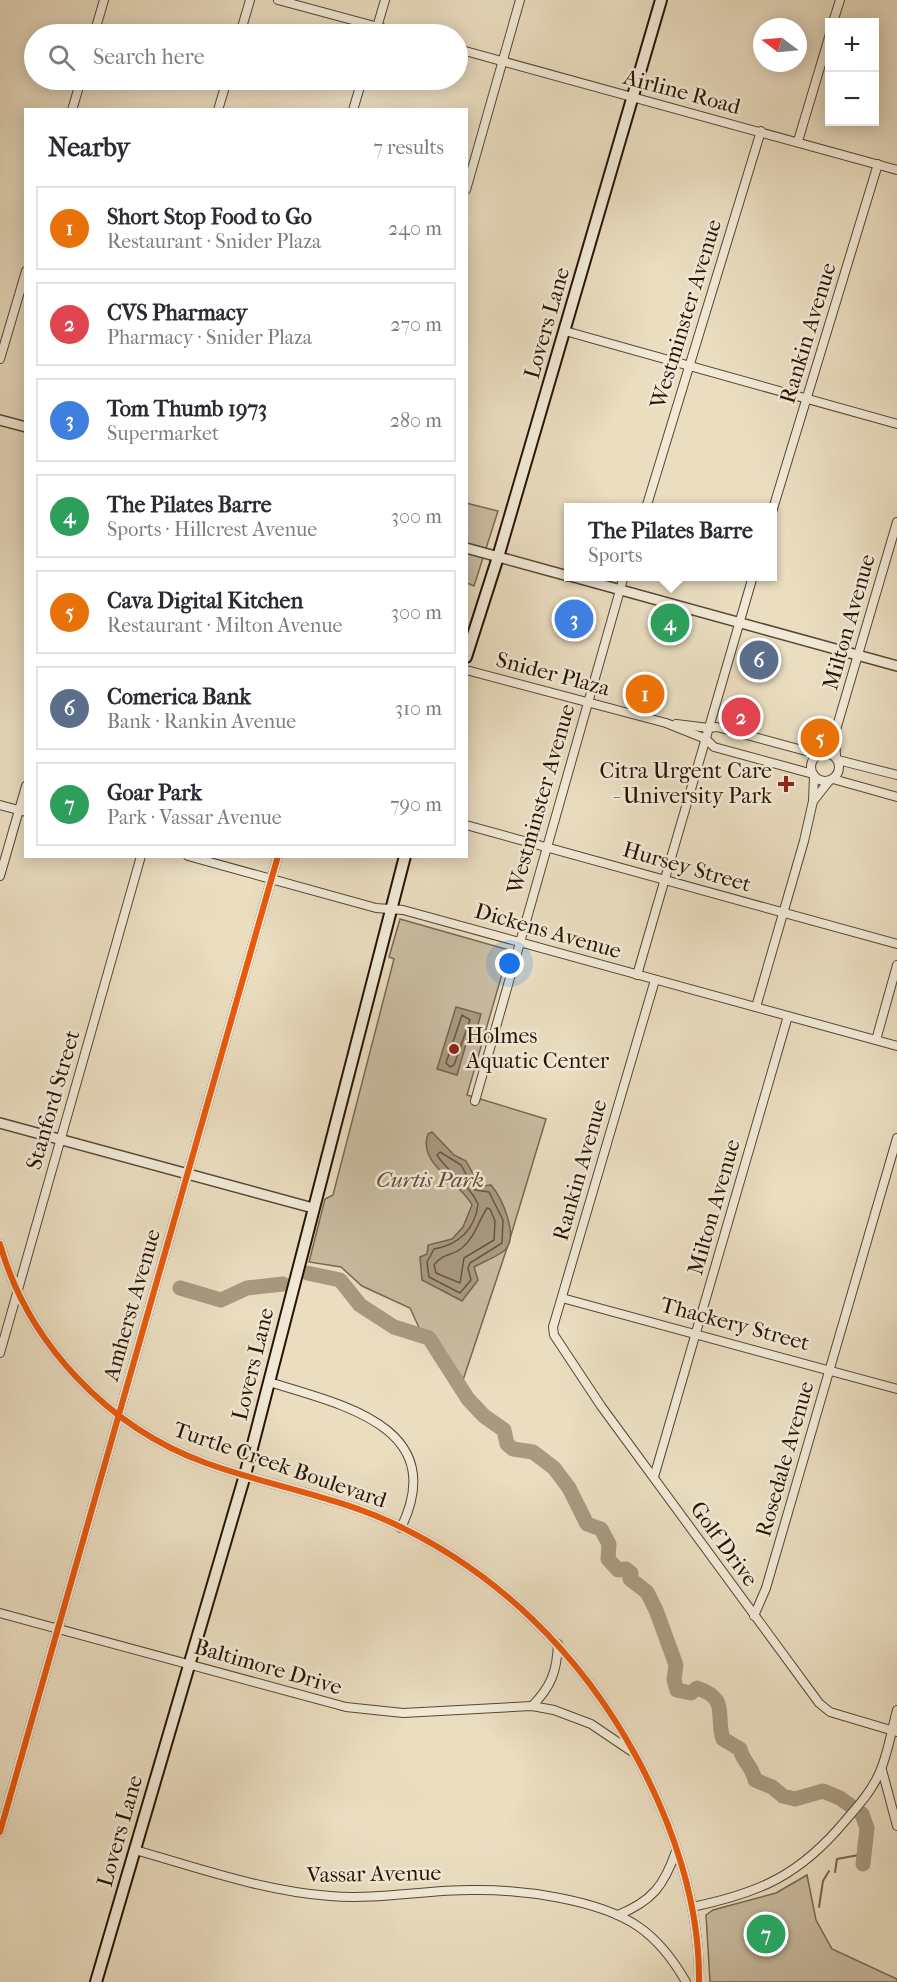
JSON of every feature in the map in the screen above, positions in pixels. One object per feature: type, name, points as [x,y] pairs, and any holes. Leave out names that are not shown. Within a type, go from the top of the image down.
[{"type":"main road","name":"Lovers Lane","points":[[468,651],[498,557],[661,0]]},
{"type":"main road","name":"Lovers Lane","points":[[96,1982],[245,1475],[404,858]]},
{"type":"street","points":[[97,24],[104,0]]},
{"type":"street","points":[[243,24],[250,0]]},
{"type":"street","points":[[278,0],[354,24]]},
{"type":"street","points":[[378,24],[385,0]]},
{"type":"street","points":[[468,183],[520,0]]},
{"type":"street","points":[[834,18],[840,0]]},
{"type":"street","points":[[798,141],[825,51]]},
{"type":"street","name":"Airline Road","points":[[468,53],[798,141],[897,170]]},
{"type":"street","points":[[73,108],[78,90]]},
{"type":"street","points":[[219,108],[224,90]]},
{"type":"street","points":[[354,108],[359,90]]},
{"type":"street","name":"Westminster Avenue","points":[[647,503],[761,131]]},
{"type":"street","name":"Rankin Avenue","points":[[775,503],[878,164]]},
{"type":"street","points":[[0,359],[24,278]]},
{"type":"street","points":[[565,331],[897,424]]},
{"type":"street","points":[[0,420],[24,426]]},
{"type":"street","name":"Milton Avenue","points":[[837,758],[835,732],[897,522]]},
{"type":"street","points":[[468,549],[564,575]]},
{"type":"street","points":[[587,581],[897,666]]},
{"type":"street","name":"Westminster Avenue","points":[[474,1101],[623,581]]},
{"type":"street","points":[[638,975],[752,581]]},
{"type":"street","name":"Snider Plaza","points":[[468,671],[666,723],[706,739],[714,747],[813,775]]},
{"type":"street","name":"Snider Plaza","points":[[666,723],[722,728],[819,753]]},
{"type":"street","name":"Milton Avenue","points":[[819,753],[835,732]]},
{"type":"street","points":[[756,1008],[813,801],[811,763],[819,753],[829,752],[837,758],[897,776]]},
{"type":"street","points":[[813,801],[839,770],[837,758]]},
{"type":"street","points":[[813,775],[897,797]]},
{"type":"street","points":[[0,805],[22,811],[0,876]]},
{"type":"street","name":"Hursey Street","points":[[468,826],[897,944]]},
{"type":"street","name":"Stanford Street","points":[[0,1353],[140,858]]},
{"type":"street","name":"Dickens Avenue","points":[[195,858],[376,908],[403,910],[897,1046]]},
{"type":"street","name":"Amherst Avenue","points":[[0,1832],[277,858]]},
{"type":"street","points":[[876,1040],[897,965]]},
{"type":"street","name":"Rankin Avenue","points":[[554,1335],[562,1298],[655,980]]},
{"type":"street","name":"Milton Avenue","points":[[654,1477],[788,1016]]},
{"type":"street","points":[[0,1123],[313,1208]]},
{"type":"street","name":"Rosedale Avenue","points":[[754,1616],[766,1588],[897,1138]]},
{"type":"street","name":"Turtle Creek Boulevard","points":[[0,1244],[17,1292],[34,1322],[65,1365],[119,1415],[176,1451],[245,1475],[331,1499],[401,1528],[490,1582],[558,1644],[580,1669],[612,1714],[662,1807],[692,1906],[699,1982]]},
{"type":"street","name":"Thackery Street","points":[[562,1298],[897,1389]]},
{"type":"street","name":"Golf Drive","points":[[554,1335],[754,1616],[825,1710],[894,1731]]},
{"type":"street","points":[[269,1382],[345,1408],[382,1426],[400,1441],[411,1459],[415,1482],[410,1509],[401,1528]]},
{"type":"street","name":"Baltimore Drive","points":[[0,1613],[189,1663],[317,1701],[375,1711],[435,1712],[532,1706],[554,1710],[591,1724],[635,1754]]},
{"type":"street","points":[[532,1706],[546,1693],[552,1680],[558,1644]]},
{"type":"street","points":[[692,1906],[731,1899],[773,1882],[815,1854],[868,1794],[881,1769],[894,1731],[897,1710]]},
{"type":"street","points":[[881,1769],[897,1826]]},
{"type":"street","name":"Vassar Avenue","points":[[135,1850],[289,1892],[333,1897],[472,1890],[552,1898],[618,1915],[658,1943],[686,1982]]},
{"type":"street","points":[[618,1915],[641,1905],[658,1889],[676,1851]]},
{"type":"green space","points":[[468,504],[498,511],[474,586],[468,583]]},
{"type":"green space","name":"Curtis Park","points":[[400,919],[509,950],[467,1095],[546,1119],[508,1245],[459,1392],[428,1347],[410,1308],[362,1286],[341,1267],[309,1262],[325,1199],[333,1195],[394,959],[389,957]]},
{"type":"green space","points":[[807,1875],[816,1920],[832,1949],[897,1979],[897,1982],[710,1982],[706,1915],[713,1910],[776,1893]]},
{"type":"water","name":"Holmes Aquatic Center","points":[[456,1007],[481,1014],[477,1028],[471,1027],[457,1075],[437,1069]]},
{"type":"water","points":[[432,1132],[454,1155],[466,1161],[480,1186],[491,1185],[500,1199],[510,1227],[508,1245],[504,1251],[474,1267],[478,1280],[462,1301],[422,1280],[420,1257],[427,1254],[428,1245],[452,1239],[463,1227],[472,1205],[434,1164],[429,1155],[426,1145],[428,1134]]},
{"type":"waterway","points":[[307,1273],[340,1280],[360,1305],[394,1327],[429,1338],[468,1399],[484,1416],[504,1430],[507,1444],[513,1449],[533,1452],[554,1468],[569,1488],[587,1524],[601,1529],[609,1544],[608,1559],[618,1570],[626,1569],[631,1573],[630,1579],[647,1592],[676,1665],[674,1680],[677,1690],[691,1693],[697,1688],[714,1697],[718,1703],[723,1739],[740,1749],[755,1780],[772,1787],[783,1796],[795,1799],[823,1791],[840,1798],[862,1814],[867,1828],[863,1864]]},
{"type":"waterway","points":[[180,1288],[221,1300],[247,1288],[283,1284]]},
{"type":"waterway","points":[[835,1872],[837,1859],[864,1854]]},
{"type":"waterway","points":[[819,1907],[823,1881],[829,1871]]},
{"type":"cycle path","points":[[0,1832],[277,858]]},
{"type":"cycle path","points":[[0,1244],[13,1281],[30,1315],[52,1348],[77,1378],[106,1405],[137,1428],[170,1448],[206,1463],[366,1512],[427,1541],[465,1564],[499,1590],[562,1650],[615,1720],[637,1758],[662,1810],[682,1866],[689,1895],[695,1924],[699,1982]]},
{"type":"place","name":"Tom Thumb 1973","points":[[574,619]]},
{"type":"place","name":"The Pilates Barre","points":[[670,623]]},
{"type":"place","name":"Comerica Bank","points":[[759,660]]},
{"type":"place","name":"Short Stop Food to Go","points":[[645,694]]},
{"type":"place","name":"CVS Pharmacy","points":[[741,717]]},
{"type":"place","name":"Cava Digital Kitchen","points":[[820,738]]},
{"type":"place","name":"Citra Urgent Care - University Park","points":[[786,784]]},
{"type":"place","name":"Holmes Aquatic Center","points":[[454,1049]]},
{"type":"place","name":"Goar Park","points":[[766,1934]]}]
